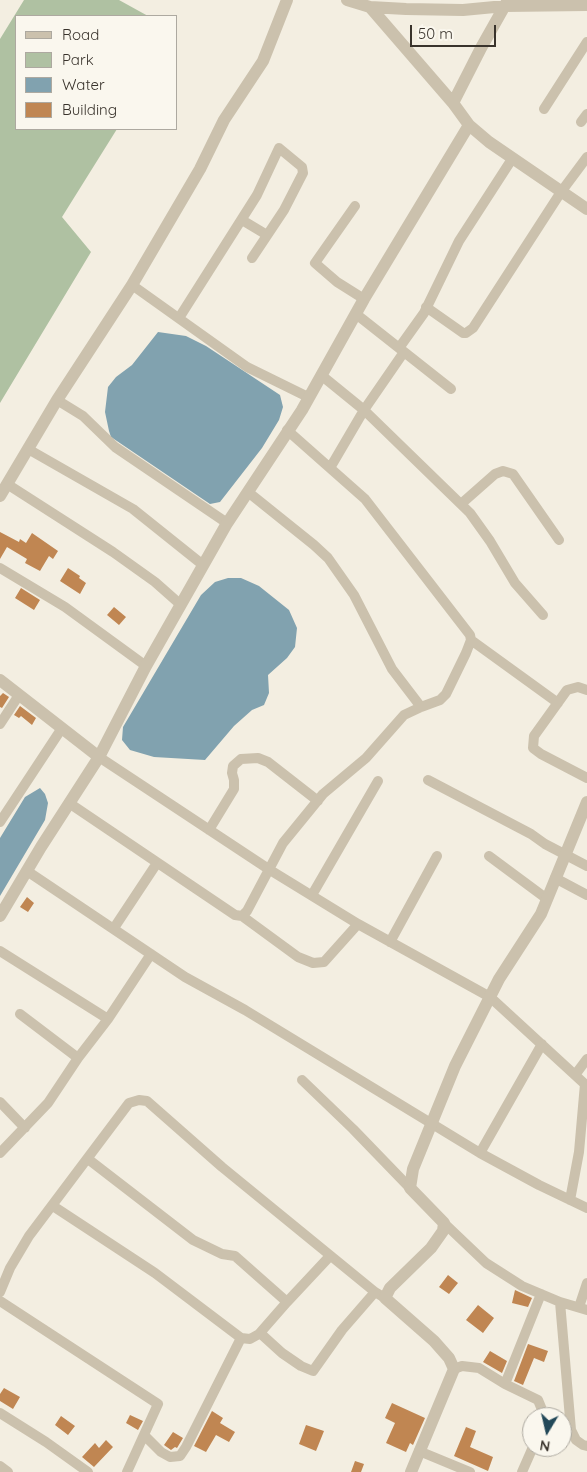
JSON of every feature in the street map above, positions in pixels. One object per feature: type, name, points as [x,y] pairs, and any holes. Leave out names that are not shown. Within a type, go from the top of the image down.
[{"type":"street","points":[[0,496],[57,400],[132,285],[200,169],[224,120],[263,61],[287,0]]},
{"type":"street","points":[[347,0],[370,8],[463,10],[507,3],[587,5]]},
{"type":"street","points":[[453,103],[507,3]]},
{"type":"street","points":[[370,8],[453,103],[469,125],[512,159],[587,209]]},
{"type":"street","points":[[544,109],[587,42]]},
{"type":"street","points":[[0,916],[99,757],[146,666],[227,524],[288,430],[469,125]]},
{"type":"street","points":[[179,318],[257,195],[279,148],[304,170],[284,210],[252,258]]},
{"type":"street","points":[[426,308],[463,333],[473,328],[561,192],[587,157]]},
{"type":"street","points":[[330,468],[426,308],[459,241],[512,159]]},
{"type":"street","points":[[355,206],[315,263],[337,282],[364,299]]},
{"type":"street","points":[[242,220],[267,235]]},
{"type":"street","points":[[132,285],[247,367],[308,397]]},
{"type":"street","points":[[356,314],[451,389]]},
{"type":"street","points":[[321,375],[364,410],[462,504],[490,541],[515,583],[543,615]]},
{"type":"street","points":[[57,400],[83,416],[115,447],[227,524]]},
{"type":"street","points":[[242,916],[247,911],[283,843],[318,800],[366,758],[404,715],[421,706],[440,700],[446,694],[471,640],[467,630],[365,499],[288,430]]},
{"type":"street","points":[[28,449],[133,509],[152,522],[204,565]]},
{"type":"street","points":[[462,504],[495,474],[503,472],[513,474],[559,540]]},
{"type":"street","points":[[7,484],[113,552],[181,605]]},
{"type":"street","points":[[248,492],[328,558],[354,595],[392,669],[421,706]]},
{"type":"street","points":[[0,568],[65,607],[146,666]]},
{"type":"street","points":[[471,640],[558,703]]},
{"type":"street","points":[[0,680],[99,757],[270,870],[358,924],[490,997],[542,1044],[586,1085],[579,1152],[570,1200]]},
{"type":"street","points":[[587,690],[578,687],[567,690],[534,736],[533,748],[587,778]]},
{"type":"street","points":[[0,724],[19,695]]},
{"type":"street","points":[[0,822],[62,728]]},
{"type":"street","points":[[209,830],[234,789],[233,766],[242,759],[258,758],[268,762],[318,800]]},
{"type":"street","points":[[428,780],[532,834],[565,855],[587,866]]},
{"type":"street","points":[[312,895],[378,781]]},
{"type":"street","points":[[69,804],[234,915],[242,916],[298,956],[313,963],[324,962],[358,924]]},
{"type":"street","points":[[410,1188],[413,1169],[455,1066],[499,979],[541,914],[586,805]]},
{"type":"street","points":[[390,942],[437,856]]},
{"type":"street","points":[[489,856],[547,899]]},
{"type":"street","points":[[114,928],[157,863]]},
{"type":"street","points":[[27,870],[185,977],[245,1010],[480,1153],[587,1208]]},
{"type":"street","points":[[555,878],[587,895]]},
{"type":"street","points":[[0,951],[108,1019]]},
{"type":"street","points":[[0,1153],[48,1103],[78,1058],[108,1019],[151,954]]},
{"type":"street","points":[[20,1014],[78,1058]]},
{"type":"street","points":[[480,1153],[542,1044]]},
{"type":"street","points":[[575,1075],[587,1059]]},
{"type":"street","points":[[302,1080],[486,1263],[522,1286],[560,1302],[583,1309],[587,1283]]},
{"type":"street","points":[[0,1292],[10,1268],[29,1236],[130,1103],[139,1100],[147,1101],[222,1167],[434,1341],[449,1358],[454,1369]]},
{"type":"street","points":[[0,1102],[25,1128]]},
{"type":"street","points":[[88,1159],[193,1240],[222,1254],[235,1256],[287,1302]]},
{"type":"street","points":[[53,1206],[155,1274],[241,1338],[250,1339],[260,1333],[330,1256]]},
{"type":"street","points":[[260,1333],[282,1353],[313,1371],[342,1330],[390,1288],[431,1248],[443,1231],[444,1223]]},
{"type":"street","points":[[505,1384],[541,1294]]},
{"type":"street","points":[[0,1301],[158,1404],[127,1472]]},
{"type":"street","points":[[560,1302],[571,1430],[576,1440],[587,1446]]},
{"type":"street","points":[[144,1436],[170,1458],[180,1456],[241,1338]]},
{"type":"street","points":[[410,1472],[454,1369],[462,1366],[479,1368],[505,1384],[538,1400],[541,1407]]},
{"type":"street","points":[[0,1413],[46,1442],[88,1472]]},
{"type":"street","points":[[419,1451],[470,1472]]},
{"type":"street","points":[[522,1472],[529,1457]]},
{"type":"green space","points":[[24,0],[119,0],[146,15],[15,15],[15,130],[116,130],[62,217],[91,252],[0,403],[0,39]]},
{"type":"water","points":[[158,332],[186,336],[206,346],[280,395],[283,407],[279,420],[262,448],[220,502],[210,504],[111,437],[105,412],[108,387],[116,377],[132,365]]},
{"type":"water","points":[[228,578],[241,578],[259,586],[289,610],[297,628],[295,647],[287,658],[268,675],[269,693],[264,705],[252,710],[234,726],[205,760],[154,757],[130,750],[122,740],[123,727],[201,595],[215,582]]},
{"type":"water","points":[[40,788],[45,794],[48,803],[45,820],[0,896],[0,838],[25,797]]},
{"type":"building","points":[[0,532],[19,542],[20,539],[26,543],[32,533],[58,551],[53,559],[49,556],[40,571],[25,563],[27,559],[7,547],[0,559]]},
{"type":"building","points":[[68,568],[80,576],[79,578],[86,583],[80,594],[60,581]]},
{"type":"building","points":[[21,588],[40,600],[34,610],[15,598]]},
{"type":"building","points":[[114,607],[126,617],[119,625],[107,615]]},
{"type":"building","points":[[3,693],[9,697],[2,708],[0,707],[0,696]]},
{"type":"building","points":[[20,706],[36,718],[32,725],[21,716],[19,718],[14,715]]},
{"type":"building","points":[[27,897],[34,903],[28,912],[20,907]]},
{"type":"building","points":[[448,1275],[458,1283],[449,1294],[439,1287]]},
{"type":"building","points":[[515,1290],[532,1298],[528,1307],[512,1303]]},
{"type":"building","points":[[478,1305],[494,1318],[483,1333],[466,1320]]},
{"type":"building","points":[[528,1344],[548,1351],[544,1362],[534,1358],[523,1385],[514,1381]]},
{"type":"building","points":[[490,1351],[507,1361],[502,1373],[483,1362]]},
{"type":"building","points":[[4,1388],[20,1397],[13,1409],[0,1401],[0,1394]]},
{"type":"building","points":[[392,1403],[425,1418],[413,1445],[410,1443],[406,1452],[386,1443],[395,1423],[385,1418]]},
{"type":"building","points":[[212,1411],[223,1418],[220,1423],[235,1432],[229,1442],[216,1435],[206,1452],[194,1446]]},
{"type":"building","points":[[130,1415],[143,1421],[138,1430],[126,1423]]},
{"type":"building","points":[[61,1416],[75,1426],[68,1435],[55,1425]]},
{"type":"building","points":[[306,1425],[324,1431],[316,1451],[299,1444]]},
{"type":"building","points":[[466,1427],[476,1431],[470,1447],[493,1457],[488,1471],[454,1456]]},
{"type":"building","points":[[173,1432],[183,1438],[177,1448],[175,1447],[171,1450],[164,1445]]},
{"type":"building","points":[[106,1440],[113,1447],[94,1467],[82,1457],[95,1443],[99,1448]]},
{"type":"building","points":[[355,1461],[364,1464],[361,1472],[351,1472]]}]
